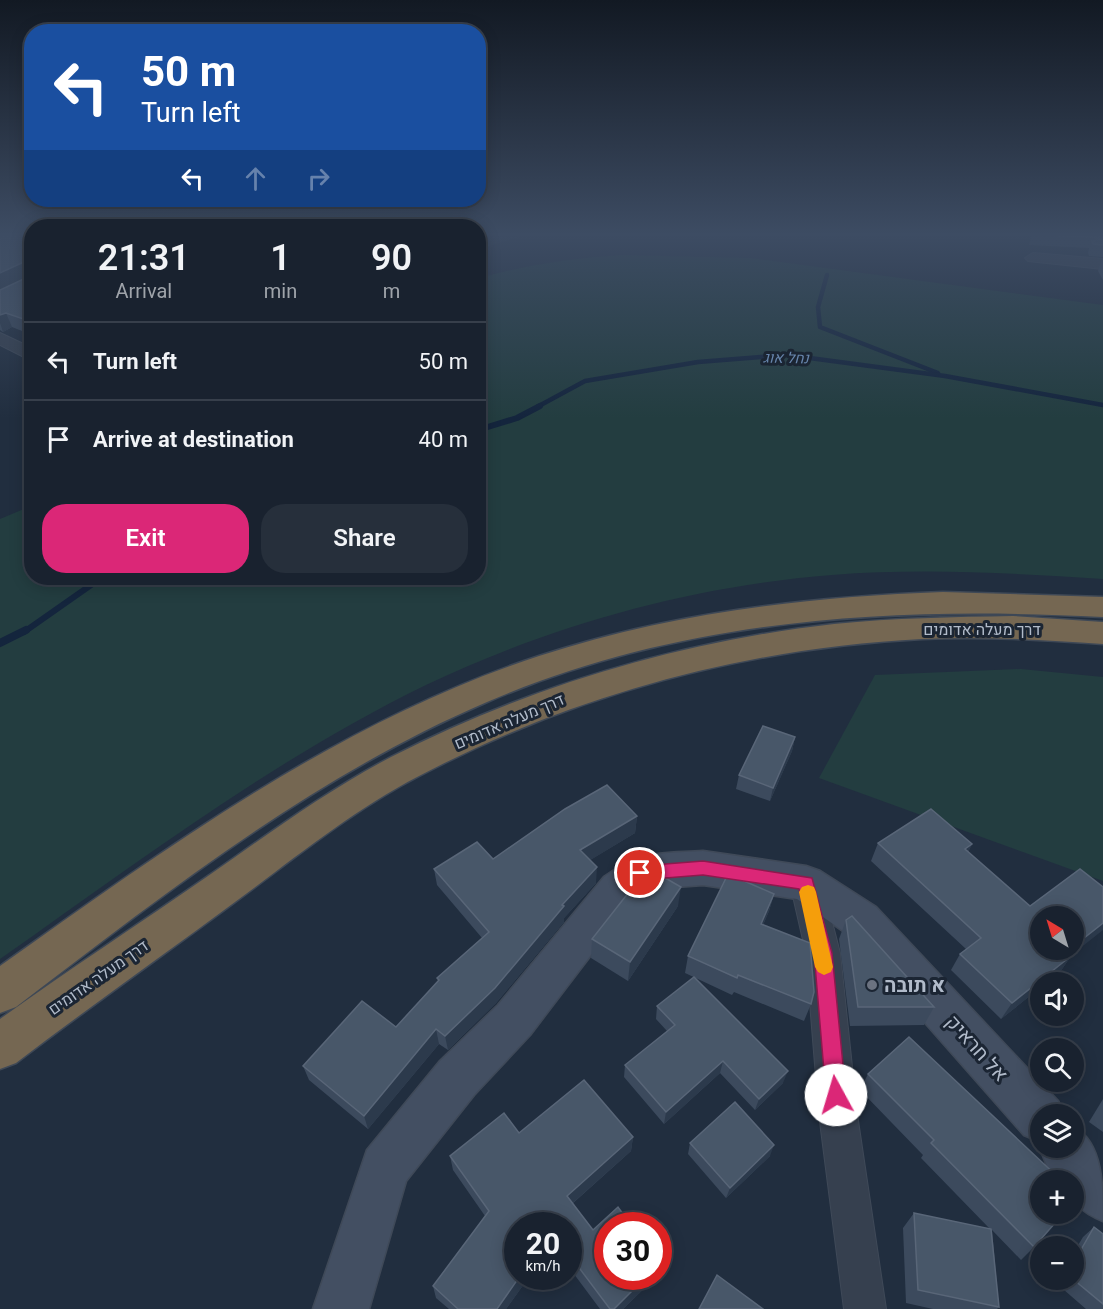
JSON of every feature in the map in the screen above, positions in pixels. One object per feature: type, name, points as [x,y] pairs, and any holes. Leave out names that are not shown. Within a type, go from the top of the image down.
[{"type":"highway","name":"דרך מעלה אדומים","points":[[0,992],[229,830],[337,762],[474,693],[528,674],[620,643],[764,614],[891,602],[1021,601],[1103,607]]},
{"type":"highway","name":"דרך מעלה אדומים","points":[[0,1047],[320,819],[405,767],[551,703],[659,667],[818,637],[908,629],[991,628],[1103,633]]},
{"type":"street","points":[[0,338],[24,352]]},
{"type":"street","points":[[341,1309],[384,1168],[457,1078],[514,1020],[618,889],[640,873],[703,868],[806,883],[823,953],[838,1114],[866,1309]]},
{"type":"street","name":"אל חראיק","points":[[806,883],[861,920],[1030,1106]]},
{"type":"street","points":[[1073,1158],[1103,1195]]},
{"type":"green space","points":[[486,295],[1029,295],[1103,305],[1103,579],[933,572],[866,573],[780,580],[675,599],[573,627],[523,644],[426,685],[315,745],[155,849],[0,959],[0,519],[24,509],[24,585],[486,585]]},
{"type":"green space","points":[[1021,669],[1103,677],[1103,881],[819,778],[875,675]]},
{"type":"building","points":[[0,295],[24,295],[24,319],[6,313],[0,315]]},
{"type":"building","points":[[763,726],[795,737],[773,788],[739,775]]},
{"type":"building","points":[[607,785],[637,816],[580,850],[597,867],[562,905],[564,906],[495,988],[445,1036],[436,1029],[364,1116],[303,1066],[362,1001],[396,1027],[439,980],[437,978],[489,932],[434,869],[477,842],[493,859],[565,809]]},
{"type":"building","points":[[931,809],[972,844],[965,849],[1030,906],[1030,960],[1066,960],[1051,972],[1030,972],[1030,989],[1012,1003],[960,954],[981,938],[878,843]]},
{"type":"building","points":[[1080,869],[1103,887],[1103,923],[1084,938],[1084,906],[1030,906]]},
{"type":"building","points":[[653,871],[681,887],[630,962],[592,939],[636,883]]},
{"type":"building","points":[[728,874],[774,894],[761,924],[810,943],[814,992],[811,1004],[738,975],[737,978],[688,956]]},
{"type":"building","points":[[852,916],[934,1007],[858,1007],[846,920]]},
{"type":"building","points":[[694,977],[788,1071],[759,1099],[723,1061],[666,1112],[625,1065],[675,1025],[657,1006]]},
{"type":"building","points":[[909,1037],[1030,1151],[1030,1158],[1038,1158],[1050,1170],[1030,1170],[1030,1224],[1054,1224],[1044,1236],[1030,1236],[1030,1243],[931,1143],[934,1140],[868,1074]]},
{"type":"building","points":[[584,1080],[633,1137],[567,1196],[579,1212],[504,1212],[504,1290],[510,1290],[497,1309],[458,1309],[433,1286],[489,1211],[450,1156],[504,1113],[519,1133]]},
{"type":"building","points":[[735,1102],[774,1145],[730,1188],[690,1143]]},
{"type":"building","points":[[618,1207],[622,1212],[613,1212]]},
{"type":"building","points":[[914,1213],[991,1229],[999,1307],[918,1290]]},
{"type":"building","points":[[582,1216],[594,1229],[594,1288],[582,1272]]},
{"type":"building","points":[[1094,1227],[1103,1234],[1103,1304],[1084,1288],[1084,1244]]},
{"type":"building","points":[[717,1275],[763,1309],[699,1309]]},
{"type":"building","points":[[596,1290],[633,1290],[614,1309],[610,1309]]},
{"type":"waterway","points":[[821,295],[818,307],[820,327],[938,373]]},
{"type":"waterway","name":"נחל אוג","points":[[537,407],[585,381],[698,362],[787,355],[945,376],[1103,405]]},
{"type":"waterway","name":"נחל אוג","points":[[486,428],[517,418],[540,406]]},
{"type":"waterway","name":"נחל אוג","points":[[24,632],[91,585]]},
{"type":"waterway","name":"נחל אוג","points":[[0,643],[26,630]]},
{"type":"slow traffic","points":[[808,892],[823,953],[824,967]]},
{"type":"place","name":"א תובה","points":[[872,985]]},
{"type":"route","points":[[640,873],[703,868],[806,883],[823,953],[836,1095]]}]
